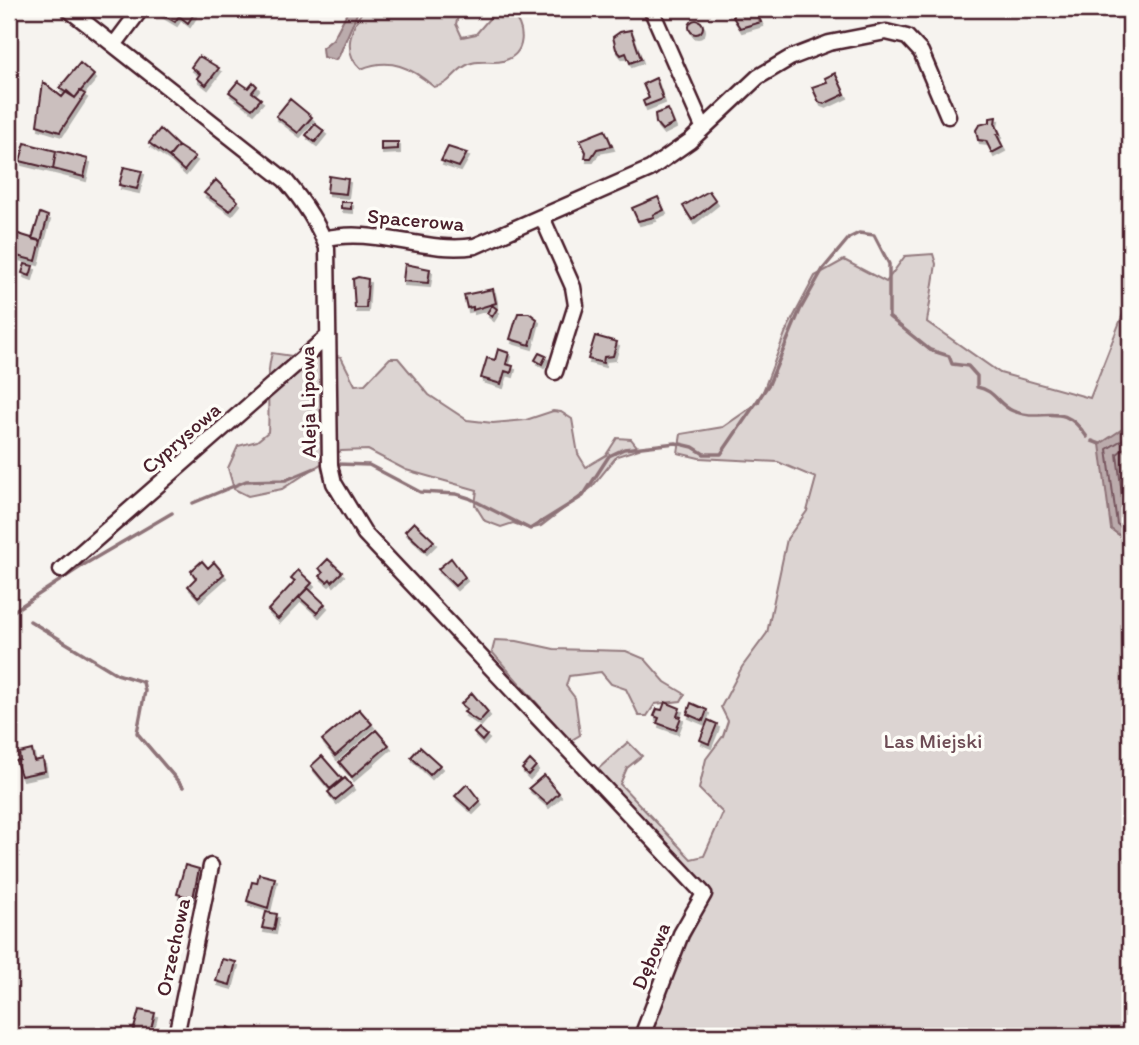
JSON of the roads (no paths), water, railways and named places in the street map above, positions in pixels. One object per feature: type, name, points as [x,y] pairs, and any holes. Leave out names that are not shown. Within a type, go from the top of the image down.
[{"type":"street","name":"Aleja Lipowa","points":[[68,9],[285,180],[316,221],[324,239],[328,263],[330,465],[334,483],[365,534],[704,894]]},
{"type":"street","points":[[114,45],[141,9]]},
{"type":"street","points":[[652,9],[703,127]]},
{"type":"street","name":"Spacerowa","points":[[324,239],[351,235],[462,248],[475,246],[650,169],[674,154],[741,91],[790,58],[829,43],[886,32],[914,42],[948,116]]},
{"type":"street","points":[[542,217],[573,287],[576,304],[555,372]]},
{"type":"street","name":"Cyprysowa","points":[[61,570],[328,336]]},
{"type":"street","name":"Orzechowa","points":[[176,1036],[211,866]]},
{"type":"street","name":"Dębowa","points":[[642,1036],[681,934],[704,894]]},
{"type":"water","points":[[349,9],[359,9],[339,56],[335,60],[323,57],[322,48],[333,39]]},
{"type":"water","points":[[1124,428],[1130,428],[1130,543],[1111,529],[1100,444]]},
{"type":"waterway","points":[[337,464],[369,465],[420,492],[456,494],[469,498],[530,529],[583,496],[609,456],[624,449],[676,443],[693,447],[704,454],[721,454],[769,384],[800,310],[823,269],[849,238],[859,233],[874,235],[889,264],[889,317],[930,350],[949,356],[952,364],[968,366],[977,376],[977,387],[988,391],[1008,408],[1024,414],[1061,415],[1078,425],[1087,437]]},
{"type":"waterway","points":[[1092,441],[1100,444]]},
{"type":"waterway","points":[[193,503],[246,481],[286,480],[315,468]]},
{"type":"waterway","points":[[9,614],[85,564],[172,513]]},
{"type":"waterway","points":[[30,621],[117,674],[143,682],[145,691],[137,733],[183,787]]},
{"type":"park label","name":"Las Miejski","points":[[933,741]]}]
